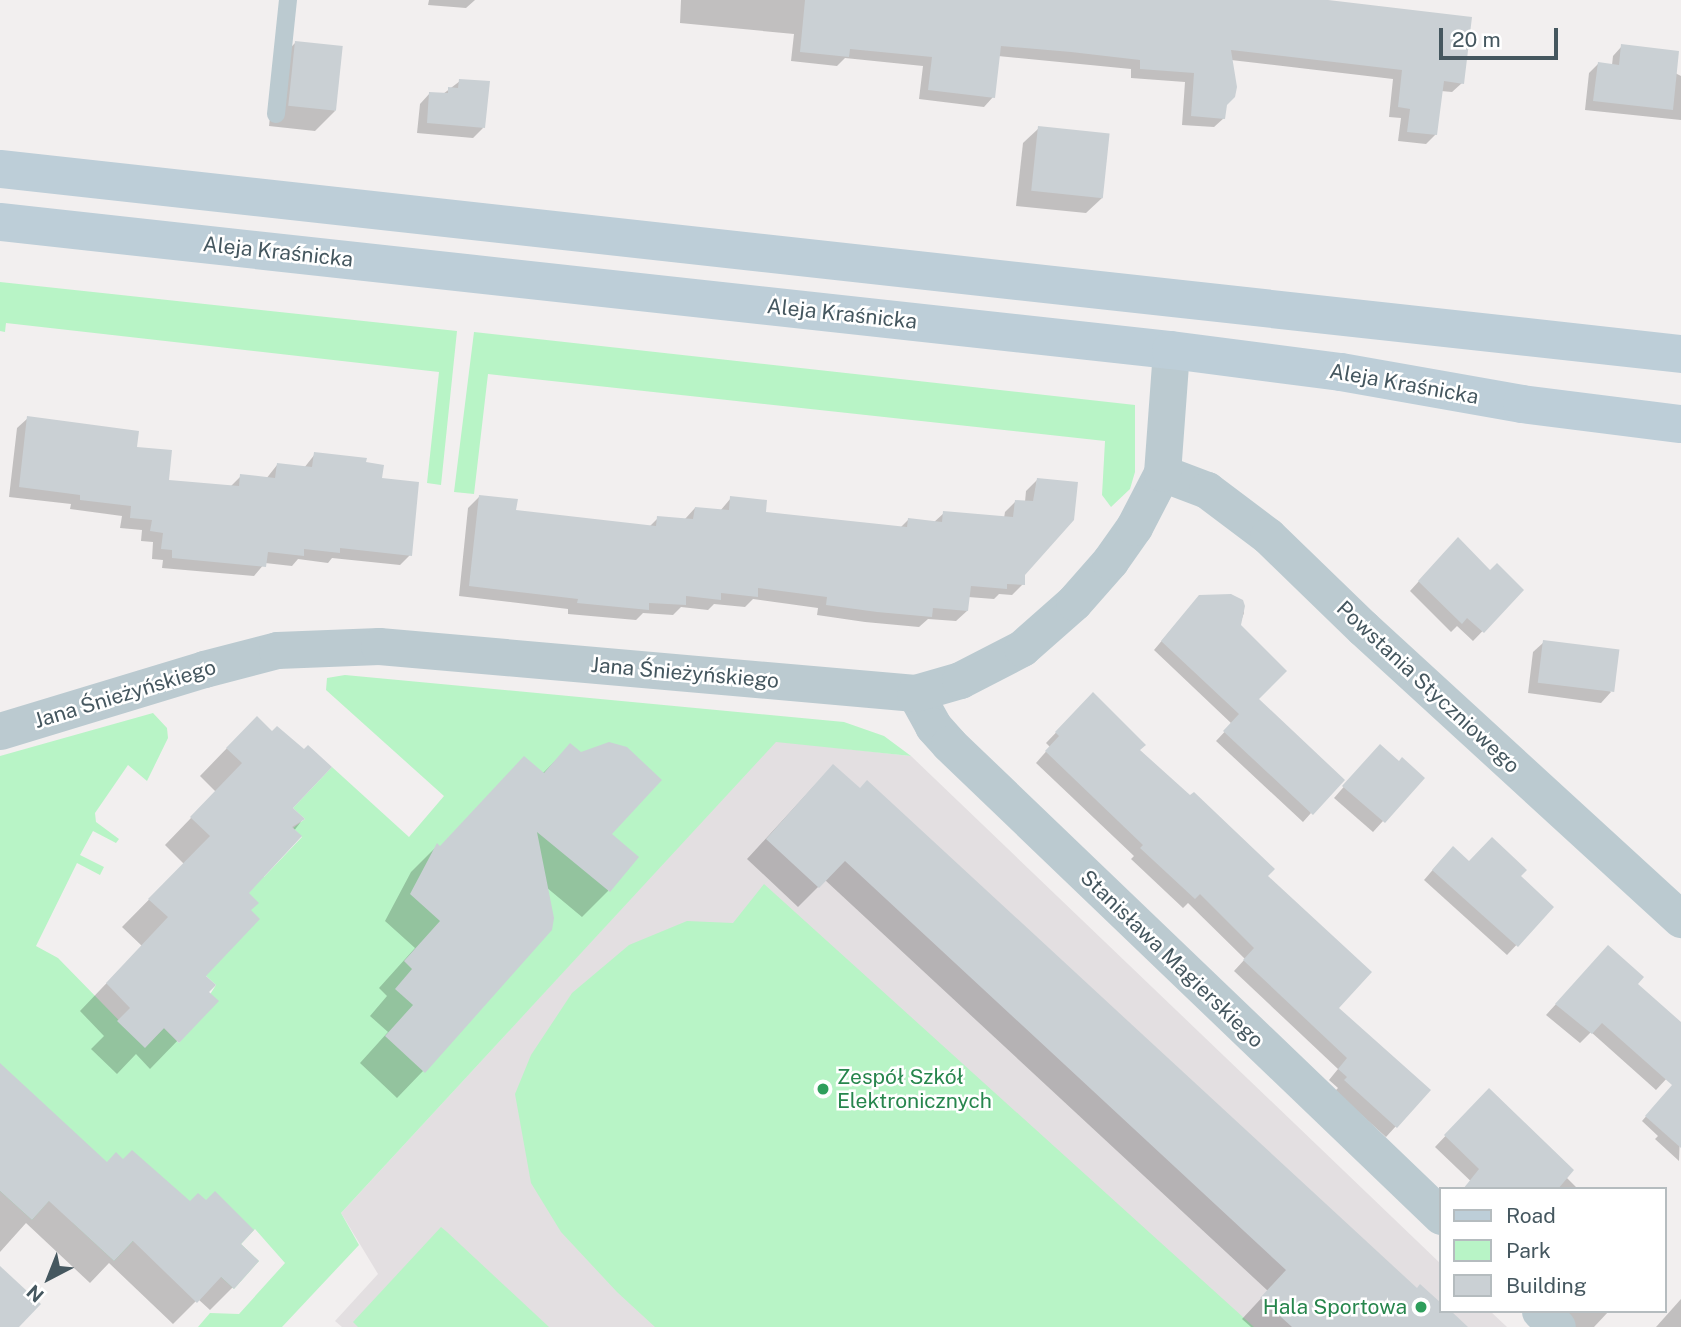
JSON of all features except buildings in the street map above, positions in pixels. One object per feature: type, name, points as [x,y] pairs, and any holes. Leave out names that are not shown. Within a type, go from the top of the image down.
[{"type":"main road","points":[[0,169],[1681,354]]},
{"type":"main road","name":"Aleja Kraśnicka","points":[[0,222],[1171,350],[1340,372],[1522,404],[1681,424]]},
{"type":"street","name":"Jana Śnieżyńskiego","points":[[0,731],[204,669],[277,650],[366,646],[915,693],[960,680],[1022,648],[1074,602],[1135,527],[1162,473],[1171,350]]},
{"type":"street","name":"Powstania Styczniowego","points":[[1162,473],[1206,490],[1268,536],[1363,628],[1681,919]]},
{"type":"street","name":"Stanisława Magierskiego","points":[[915,693],[933,726],[949,744],[1440,1215]]},
{"type":"street","points":[[1542,1313],[1557,1327]]},
{"type":"lane","points":[[276,114],[288,0]]},
{"type":"shaded area","points":[[776,741],[911,756],[1440,1263],[1440,1313],[1492,1313],[1507,1327],[342,1327],[335,1321],[378,1274],[341,1213]]},
{"type":"green space","points":[[0,282],[457,331],[441,485],[427,483],[439,372],[6,323],[5,332],[0,331]]},
{"type":"green space","points":[[474,332],[1135,405],[1135,472],[1130,489],[1111,507],[1102,495],[1105,441],[488,374],[474,494],[454,492]]},
{"type":"green space","points":[[345,675],[844,722],[884,736],[911,756],[776,742],[341,1213],[359,1245],[282,1327],[198,1327],[210,1313],[239,1314],[285,1263],[255,1229],[241,1244],[259,1261],[234,1289],[221,1277],[138,1236],[114,1261],[73,1223],[55,1194],[32,1220],[0,1191],[0,756],[153,713],[167,728],[168,738],[147,781],[128,765],[95,813],[96,822],[119,839],[116,843],[93,831],[80,855],[104,867],[100,875],[77,863],[36,946],[58,958],[145,1047],[164,1028],[179,1043],[216,985],[190,961],[258,903],[233,879],[264,877],[302,837],[293,828],[305,819],[293,808],[332,767],[409,837],[444,796],[326,690],[327,678]]},
{"type":"green space","points":[[764,884],[1254,1327],[655,1327],[617,1292],[561,1232],[531,1183],[515,1094],[531,1055],[572,993],[629,945],[687,921],[733,923]]},
{"type":"green space","points":[[441,1227],[549,1327],[358,1327],[353,1322]]},
{"type":"place","name":"Zespół Szkół Elektronicznych","points":[[823,1089]]},
{"type":"place","name":"Hala Sportowa","points":[[1421,1307]]}]
